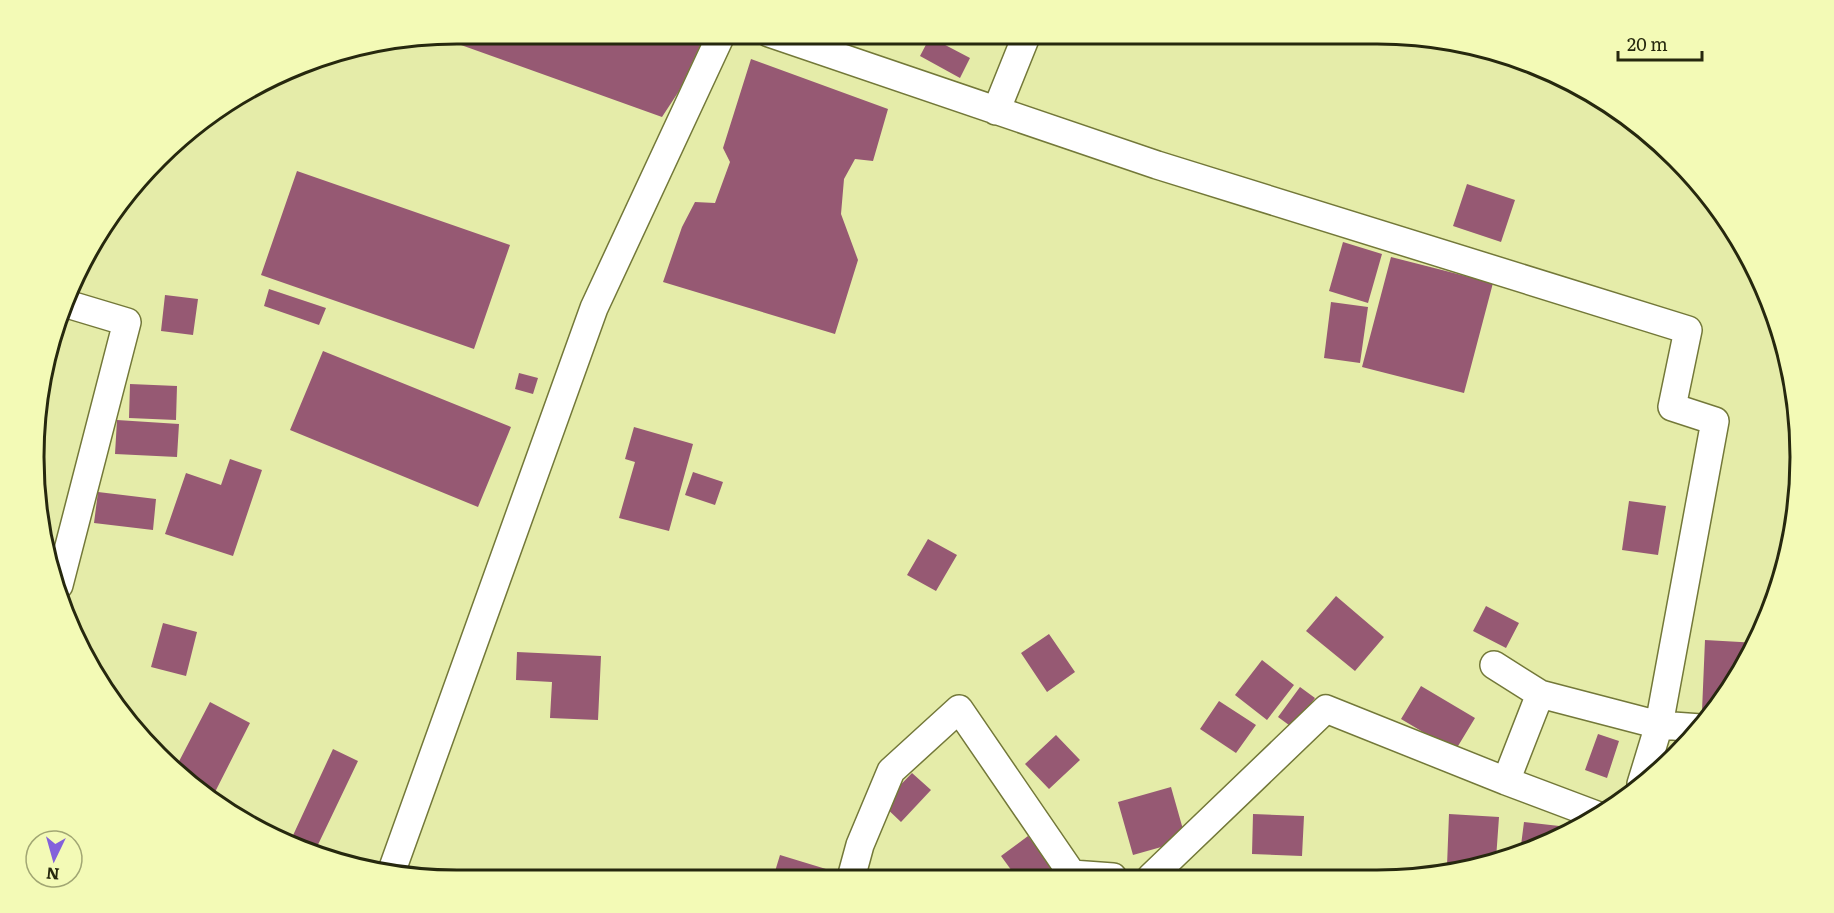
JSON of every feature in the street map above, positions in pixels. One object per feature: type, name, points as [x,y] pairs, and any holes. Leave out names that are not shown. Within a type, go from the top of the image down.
[{"type":"street","points":[[394,865],[594,308],[717,44]]},
{"type":"street","points":[[801,44],[1214,183],[1688,330],[1672,407],[1715,421],[1659,724],[1645,771]]},
{"type":"street","points":[[996,111],[1023,44]]},
{"type":"street","points":[[61,576],[127,322],[72,306]]},
{"type":"street","points":[[1494,665],[1540,694],[1659,724],[1689,728]]},
{"type":"street","points":[[1506,781],[1540,694]]},
{"type":"street","points":[[852,870],[860,845],[891,771],[959,709],[1065,870]]},
{"type":"street","points":[[1158,870],[1326,709],[1588,812]]},
{"type":"building","points":[[701,44],[679,91],[662,117],[461,45]]},
{"type":"building","points":[[926,44],[943,44],[970,58],[960,78],[920,56]]},
{"type":"building","points":[[751,59],[888,109],[873,161],[855,159],[844,179],[841,214],[858,260],[835,334],[663,282],[682,227],[695,202],[715,203],[730,162],[723,148]]},
{"type":"building","points":[[297,171],[510,245],[474,349],[261,275]]},
{"type":"building","points":[[1467,184],[1515,200],[1501,242],[1453,226]]},
{"type":"building","points":[[1343,242],[1382,254],[1368,303],[1329,291]]},
{"type":"building","points":[[1391,257],[1493,283],[1464,393],[1362,367]]},
{"type":"building","points":[[269,289],[326,308],[319,325],[264,306]]},
{"type":"building","points":[[165,295],[198,299],[193,335],[161,331]]},
{"type":"building","points":[[1331,302],[1368,307],[1360,363],[1324,358]]},
{"type":"building","points":[[323,351],[511,427],[478,507],[290,430]]},
{"type":"building","points":[[519,373],[538,378],[533,394],[515,389]]},
{"type":"building","points":[[130,384],[177,386],[176,420],[129,418]]},
{"type":"building","points":[[117,420],[179,424],[177,457],[115,454]]},
{"type":"building","points":[[634,427],[693,444],[669,531],[619,518],[635,462],[625,459]]},
{"type":"building","points":[[230,459],[262,470],[233,556],[165,534],[186,473],[221,485]]},
{"type":"building","points":[[693,472],[723,482],[715,505],[685,495]]},
{"type":"building","points":[[98,492],[156,499],[153,530],[94,523]]},
{"type":"building","points":[[1629,501],[1666,506],[1658,555],[1622,550]]},
{"type":"building","points":[[928,539],[957,555],[936,591],[907,575]]},
{"type":"building","points":[[1336,596],[1384,637],[1355,671],[1306,631]]},
{"type":"building","points":[[1486,606],[1519,623],[1506,648],[1473,631]]},
{"type":"building","points":[[163,623],[197,632],[186,676],[151,667]]},
{"type":"building","points":[[1049,634],[1075,672],[1047,692],[1021,653]]},
{"type":"building","points":[[1705,640],[1746,642],[1721,686],[1702,711]]},
{"type":"building","points":[[517,652],[601,656],[598,720],[550,718],[552,682],[516,680]]},
{"type":"building","points":[[1262,660],[1294,685],[1267,720],[1235,695]]},
{"type":"building","points":[[1421,686],[1475,718],[1455,751],[1401,719]]},
{"type":"building","points":[[1300,687],[1315,698],[1293,728],[1278,717]]},
{"type":"building","points":[[1219,701],[1256,725],[1236,753],[1200,729]]},
{"type":"building","points":[[210,702],[250,723],[215,791],[179,762]]},
{"type":"building","points":[[1598,734],[1619,741],[1607,778],[1585,770]]},
{"type":"building","points":[[1056,735],[1080,760],[1049,789],[1025,764]]},
{"type":"building","points":[[333,749],[358,761],[318,846],[293,836]]},
{"type":"building","points":[[912,773],[931,790],[901,822],[882,804]]},
{"type":"building","points":[[1171,787],[1186,840],[1133,855],[1118,802]]},
{"type":"building","points":[[1253,814],[1304,816],[1302,856],[1252,854]]},
{"type":"building","points":[[1449,814],[1499,817],[1497,852],[1447,864]]},
{"type":"building","points":[[1524,822],[1561,826],[1536,838],[1521,844]]},
{"type":"building","points":[[1028,836],[1052,868],[1049,870],[1011,870],[1001,856]]},
{"type":"building","points":[[780,855],[826,869],[826,870],[775,870]]}]
